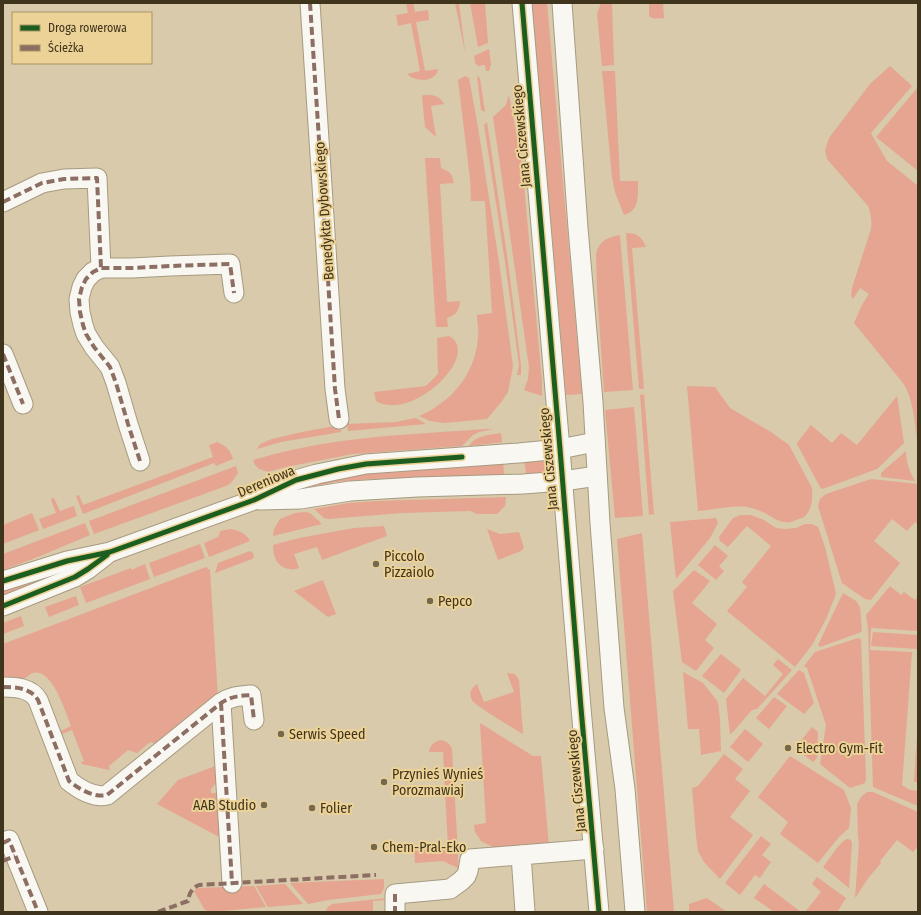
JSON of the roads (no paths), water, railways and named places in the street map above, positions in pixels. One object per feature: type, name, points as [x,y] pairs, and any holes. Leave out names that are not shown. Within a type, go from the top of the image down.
[{"type":"street","name":"Benedykta Dybowskiego","points":[[310,3],[335,389],[339,419]]},
{"type":"street","name":"Jana Ciszewskiego","points":[[522,3],[599,912]]},
{"type":"street","points":[[562,3],[593,402],[614,708],[625,789],[635,912]]},
{"type":"street","points":[[3,202],[42,184],[64,179],[97,178],[102,268]]},
{"type":"street","points":[[140,461],[110,367],[86,334],[80,318],[79,299],[86,279],[93,272],[102,268],[230,264],[234,294]]},
{"type":"street","points":[[3,354],[23,404]]},
{"type":"street","name":"Dereniowa","points":[[3,581],[67,561],[110,552],[254,500],[296,480],[338,469],[366,464],[560,449],[595,442]]},
{"type":"street","name":"Dereniowa","points":[[254,500],[300,499],[350,491],[523,484],[563,481],[597,476]]},
{"type":"street","name":"Dereniowa","points":[[3,606],[75,577],[110,552]]},
{"type":"street","points":[[3,687],[29,691],[35,695],[70,780],[80,789],[101,797],[107,796],[221,703],[228,699],[235,696],[251,696],[254,720]]},
{"type":"street","points":[[221,703],[232,883]]},
{"type":"street","points":[[395,903],[450,889],[466,876],[470,859],[594,849]]},
{"type":"street","points":[[7,853],[38,912]]},
{"type":"street","points":[[521,855],[525,912]]},
{"type":"place","name":"Piccolo Pizzaiolo","points":[[376,564]]},
{"type":"place","name":"Pepco","points":[[430,601]]},
{"type":"place","name":"Serwis Speed","points":[[281,734]]},
{"type":"place","name":"Electro Gym-Fit","points":[[788,748]]},
{"type":"place","name":"Przynieś Wynieś Porozmawiaj","points":[[384,782]]},
{"type":"place","name":"AAB Studio","points":[[264,805]]},
{"type":"place","name":"Folier","points":[[312,808]]},
{"type":"place","name":"Chem-Pral-Eko","points":[[374,847]]}]
